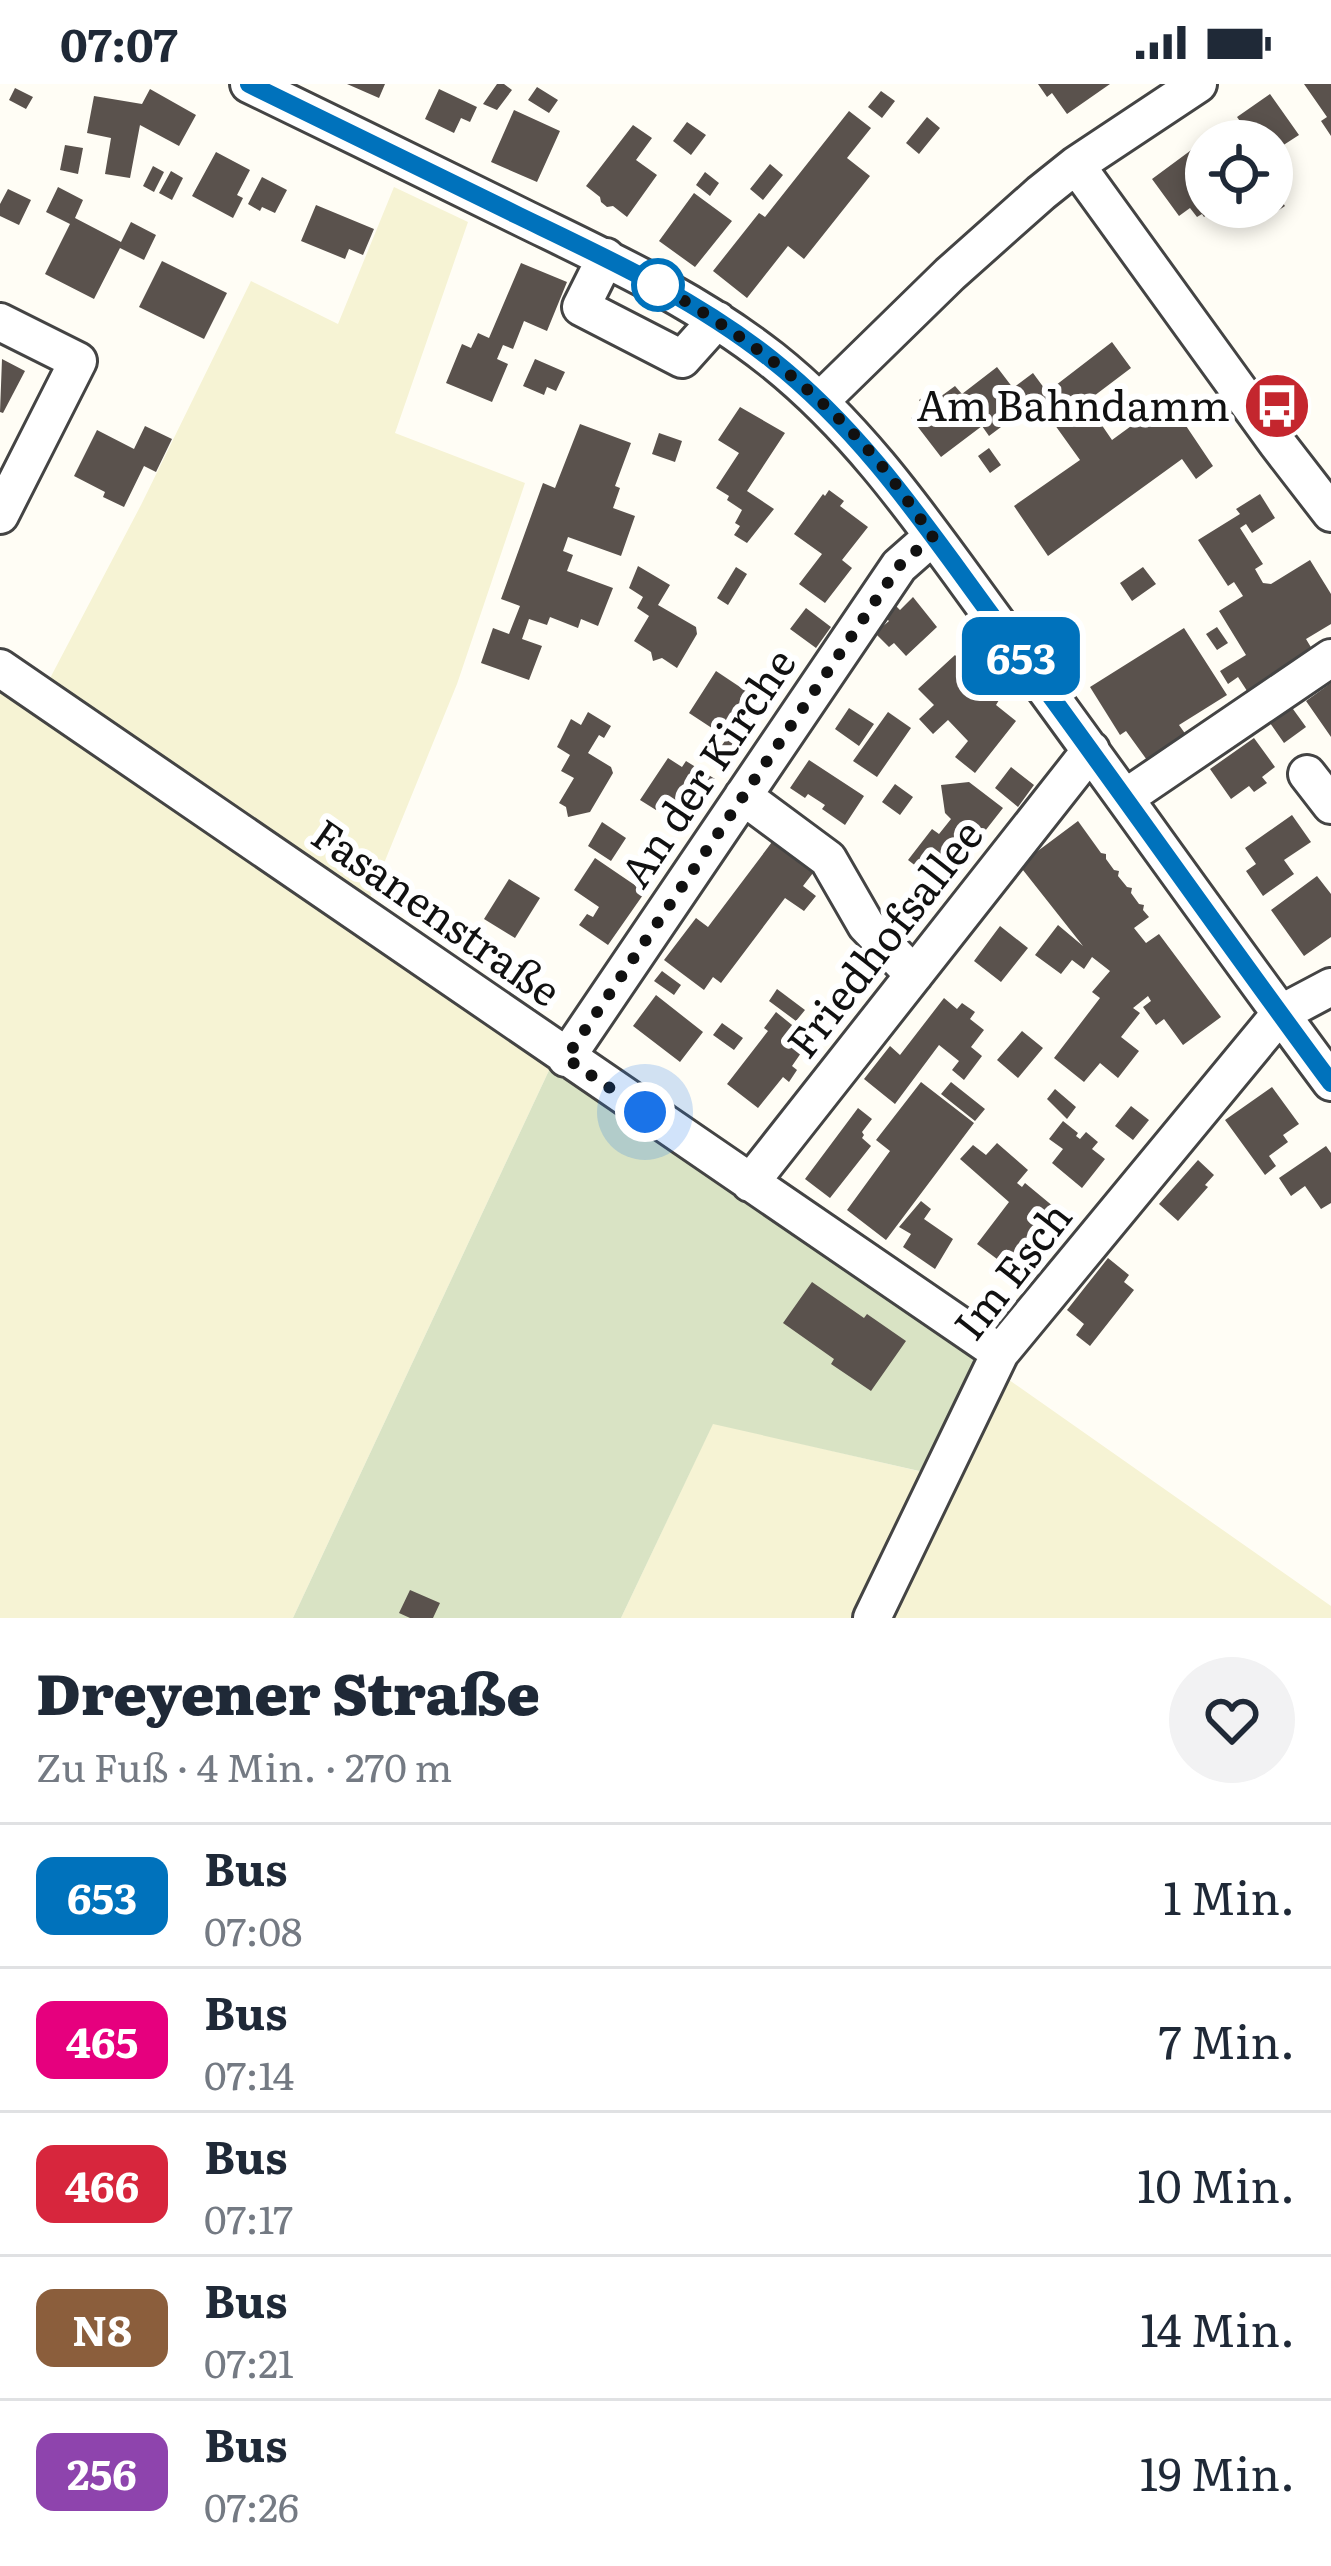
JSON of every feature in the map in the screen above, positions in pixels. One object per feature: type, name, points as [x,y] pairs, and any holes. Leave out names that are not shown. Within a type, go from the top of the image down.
[{"type":"street","points":[[249,84],[606,257],[717,320],[820,401],[876,460],[1331,1082]]},
{"type":"street","points":[[820,401],[1040,193],[1195,85]]},
{"type":"street","points":[[1076,165],[1330,508]]},
{"type":"street","points":[[606,257],[581,308],[682,358],[717,320]]},
{"type":"street","points":[[0,322],[78,361],[0,514]]},
{"type":"street","name":"An der Kirche","points":[[566,1058],[899,566],[933,536]]},
{"type":"street","points":[[1125,798],[1331,658]]},
{"type":"street","name":"Fasanenstraße","points":[[0,668],[1000,1353]]},
{"type":"street","name":"Friedhofsallee","points":[[750,1183],[1091,750]]},
{"type":"street","points":[[1307,774],[1331,805]]},
{"type":"street","points":[[743,796],[828,860],[866,925],[914,975]]},
{"type":"street","points":[[1280,1014],[1331,987]]},
{"type":"street","name":"Im Esch","points":[[872,1618],[1000,1353],[1280,1014]]},
{"type":"shaded area","points":[[394,187],[468,222],[395,433],[525,483],[457,684],[367,905],[47,684],[251,281],[338,324]]},
{"type":"shaded area","points":[[0,684],[552,1064],[293,1618],[0,1618]]},
{"type":"shaded area","points":[[985,1363],[1331,1606],[1331,1618],[621,1618],[713,1423],[927,1473]]},
{"type":"green space","points":[[552,1064],[985,1363],[928,1473],[713,1424],[621,1618],[293,1618]]},
{"type":"building","points":[[347,84],[385,84],[379,98]]},
{"type":"building","points":[[497,84],[512,90],[497,110],[483,104]]},
{"type":"building","points":[[1038,84],[1110,84],[1067,114],[1052,93],[1047,97]]},
{"type":"building","points":[[1304,84],[1331,84],[1331,136],[1321,121],[1327,117]]},
{"type":"building","points":[[537,87],[558,100],[549,113],[528,100]]},
{"type":"building","points":[[15,88],[33,97],[26,109],[9,100]]},
{"type":"building","points":[[150,89],[196,115],[179,146],[140,125],[130,178],[105,174],[111,138],[87,133],[94,96],[142,104]]},
{"type":"building","points":[[439,89],[477,107],[470,122],[461,118],[454,133],[425,119]]},
{"type":"building","points":[[881,91],[895,101],[882,118],[868,107]]},
{"type":"building","points":[[1270,94],[1288,120],[1239,120],[1237,117]]},
{"type":"building","points":[[514,110],[560,131],[537,182],[491,162]]},
{"type":"building","points":[[849,111],[871,128],[847,158],[870,176],[804,259],[788,246],[747,298],[713,271],[759,213],[765,217]]},
{"type":"building","points":[[927,117],[940,128],[919,154],[906,143]]},
{"type":"building","points":[[687,122],[706,135],[691,155],[673,141]]},
{"type":"building","points":[[633,125],[652,138],[636,160],[657,175],[627,217],[607,207],[586,186]]},
{"type":"building","points":[[65,145],[83,148],[78,174],[60,170]]},
{"type":"building","points":[[216,152],[250,170],[237,195],[243,198],[233,218],[192,196]]},
{"type":"building","points":[[1185,155],[1185,212],[1179,216],[1152,179]]},
{"type":"building","points":[[770,164],[783,175],[763,200],[750,189]]},
{"type":"building","points":[[153,166],[164,172],[154,192],[143,186]]},
{"type":"building","points":[[171,171],[183,178],[172,200],[159,193]]},
{"type":"building","points":[[705,172],[719,183],[710,196],[696,185]]},
{"type":"building","points":[[262,177],[287,190],[275,213],[248,204]]},
{"type":"building","points":[[58,187],[83,200],[75,218],[121,242],[131,222],[156,235],[144,260],[120,248],[94,299],[45,274],[70,224],[46,212]]},
{"type":"building","points":[[8,189],[31,200],[19,225],[0,216]]},
{"type":"building","points":[[694,193],[732,221],[695,267],[659,241]]},
{"type":"building","points":[[316,205],[374,229],[363,255],[349,249],[345,259],[301,241]]},
{"type":"building","points":[[162,261],[227,293],[204,339],[139,307]]},
{"type":"building","points":[[521,263],[567,282],[547,331],[524,321],[513,349],[503,345],[497,359],[508,364],[492,402],[446,383],[462,344],[471,348],[478,333],[489,338]]},
{"type":"building","points":[[1112,342],[1131,368],[1086,402],[1112,440],[1168,399],[1213,466],[1196,479],[1182,459],[1048,556],[1014,506],[1080,460],[1037,400],[989,436],[982,426],[941,457],[911,418],[925,408],[919,400],[935,389],[940,397],[955,386],[962,394],[997,367],[1013,388],[1033,373],[1047,392]]},
{"type":"building","points":[[2,359],[25,371],[3,413],[0,412]]},
{"type":"building","points":[[535,359],[565,372],[556,391],[547,387],[544,395],[523,386]]},
{"type":"building","points":[[740,407],[785,433],[747,491],[774,509],[747,543],[734,535],[742,510],[716,488],[739,453],[718,440]]},
{"type":"building","points":[[580,424],[631,443],[615,486],[620,488],[613,508],[635,516],[621,556],[568,537],[563,551],[573,555],[567,571],[613,588],[598,626],[581,619],[578,628],[550,617],[547,625],[529,619],[522,639],[542,646],[529,680],[481,663],[493,628],[509,634],[520,606],[501,599],[543,483],[555,488]]},
{"type":"building","points":[[145,426],[172,439],[156,472],[144,466],[124,507],[74,476],[97,430],[134,449]]},
{"type":"building","points":[[659,433],[682,441],[675,462],[652,454]]},
{"type":"building","points":[[989,448],[1001,465],[990,473],[978,456]]},
{"type":"building","points":[[829,490],[844,501],[840,506],[868,527],[842,560],[852,568],[825,603],[799,584],[822,554],[794,534]]},
{"type":"building","points":[[1260,494],[1275,518],[1252,533],[1246,524],[1240,528],[1263,564],[1255,569],[1263,583],[1271,584],[1310,560],[1331,594],[1331,624],[1306,639],[1311,656],[1249,694],[1238,677],[1228,684],[1220,671],[1246,655],[1219,611],[1243,596],[1234,582],[1228,586],[1198,540],[1240,514],[1236,509]]},
{"type":"building","points":[[638,566],[670,585],[658,605],[696,627],[697,634],[677,668],[662,658],[653,661],[651,652],[634,641],[649,616],[637,608],[643,597],[629,588]]},
{"type":"building","points":[[736,567],[747,574],[728,605],[717,598]]},
{"type":"building","points":[[1143,567],[1156,584],[1132,601],[1120,583]]},
{"type":"building","points":[[913,597],[937,627],[906,656],[875,633],[889,621],[883,615],[894,604],[900,610]]},
{"type":"building","points":[[806,608],[831,627],[816,648],[790,629]]},
{"type":"building","points":[[1217,627],[1228,643],[1217,650],[1206,634]]},
{"type":"building","points":[[1184,628],[1227,695],[1179,725],[1189,739],[1152,767],[1126,731],[1120,735],[1090,687]]},
{"type":"building","points":[[955,655],[999,700],[996,705],[1016,721],[975,773],[955,757],[968,741],[948,720],[933,734],[919,719],[934,705],[918,689]]},
{"type":"building","points":[[716,671],[764,703],[737,743],[742,746],[734,758],[720,748],[727,738],[689,713]]},
{"type":"building","points":[[1331,683],[1331,737],[1306,701]]},
{"type":"building","points":[[1285,698],[1306,727],[1284,743],[1263,713]]},
{"type":"building","points":[[849,708],[874,724],[859,746],[835,729]]},
{"type":"building","points":[[588,712],[611,726],[588,753],[613,773],[590,812],[568,817],[566,807],[559,803],[574,778],[561,771],[570,755],[557,747],[571,719],[581,725]]},
{"type":"building","points":[[888,712],[911,728],[877,777],[853,761]]},
{"type":"building","points":[[1254,738],[1275,767],[1262,777],[1267,783],[1254,792],[1249,786],[1231,799],[1210,769]]},
{"type":"building","points":[[668,758],[682,767],[686,761],[715,779],[678,835],[663,824],[672,811],[660,803],[656,810],[640,800]]},
{"type":"building","points":[[809,760],[864,796],[845,825],[822,809],[825,805],[790,788]]},
{"type":"building","points":[[1011,767],[1034,785],[1018,807],[995,788]]},
{"type":"building","points":[[969,782],[1003,808],[942,886],[908,860],[932,829],[939,834],[951,819],[945,813],[941,785]]},
{"type":"building","points":[[895,784],[913,797],[900,815],[882,802]]},
{"type":"building","points":[[1292,815],[1311,842],[1284,860],[1294,874],[1263,896],[1246,871],[1256,864],[1245,848]]},
{"type":"building","points":[[1078,821],[1144,905],[1149,917],[1134,928],[1146,943],[1159,934],[1221,1017],[1183,1045],[1164,1019],[1156,1025],[1143,1007],[1151,1001],[1148,996],[1133,1008],[1140,1013],[1121,1037],[1139,1051],[1118,1078],[1100,1063],[1084,1082],[1054,1058],[1100,998],[1092,992],[1110,971],[1092,957],[1084,969],[1072,960],[1061,974],[1035,955],[1058,925],[1083,946],[1019,865]]},
{"type":"building","points":[[602,822],[626,838],[611,861],[588,846]]},
{"type":"building","points":[[772,842],[813,873],[803,886],[816,896],[804,911],[785,898],[721,983],[713,977],[704,990],[664,960],[696,918],[708,927]]},
{"type":"building","points":[[595,858],[645,892],[608,945],[579,925],[599,907],[574,890]]},
{"type":"building","points":[[1317,876],[1331,894],[1331,937],[1304,956],[1271,910]]},
{"type":"building","points":[[509,879],[540,898],[515,938],[484,919]]},
{"type":"building","points":[[1000,926],[1028,948],[1001,982],[974,961]]},
{"type":"building","points":[[662,971],[681,985],[674,995],[654,981]]},
{"type":"building","points":[[777,989],[805,1010],[796,1021],[769,1001]]},
{"type":"building","points":[[656,995],[703,1032],[680,1062],[633,1026]]},
{"type":"building","points":[[944,998],[957,1009],[962,1003],[975,1012],[970,1019],[984,1030],[971,1047],[982,1056],[964,1080],[952,1070],[959,1061],[939,1045],[895,1104],[864,1079],[890,1046],[900,1055]]},
{"type":"building","points":[[776,1012],[797,1029],[787,1042],[801,1053],[789,1082],[783,1077],[758,1108],[727,1084],[768,1031],[764,1028]]},
{"type":"building","points":[[722,1023],[743,1038],[734,1050],[713,1035]]},
{"type":"building","points":[[1022,1031],[1043,1048],[1018,1078],[997,1060]]},
{"type":"building","points":[[921,1082],[974,1123],[886,1240],[847,1210],[890,1151],[876,1140]]},
{"type":"building","points":[[951,1082],[985,1109],[975,1121],[941,1094]]},
{"type":"building","points":[[1272,1087],[1299,1124],[1283,1135],[1288,1142],[1269,1156],[1276,1166],[1265,1175],[1225,1120]]},
{"type":"building","points":[[1055,1089],[1076,1107],[1067,1119],[1047,1099]]},
{"type":"building","points":[[1131,1106],[1149,1120],[1133,1140],[1115,1126]]},
{"type":"building","points":[[858,1108],[872,1119],[862,1132],[871,1146],[830,1198],[805,1179]]},
{"type":"building","points":[[1063,1121],[1080,1139],[1086,1132],[1098,1142],[1092,1149],[1105,1159],[1082,1188],[1052,1163],[1063,1149],[1049,1139]]},
{"type":"building","points":[[997,1143],[1028,1170],[1017,1183],[1022,1187],[1025,1183],[1054,1207],[1033,1233],[1039,1238],[1031,1247],[1026,1242],[1012,1258],[1003,1251],[997,1259],[977,1244],[1009,1202],[960,1159],[973,1145],[986,1155]]},
{"type":"building","points":[[1326,1146],[1331,1153],[1331,1203],[1321,1209],[1305,1186],[1291,1196],[1279,1178]]},
{"type":"building","points":[[1198,1160],[1214,1175],[1178,1221],[1159,1204]]},
{"type":"building","points":[[921,1201],[931,1209],[924,1219],[953,1239],[935,1269],[903,1247],[911,1234],[899,1227]]},
{"type":"building","points":[[1108,1258],[1129,1275],[1124,1282],[1134,1290],[1090,1346],[1076,1335],[1084,1324],[1067,1310]]},
{"type":"building","points":[[812,1282],[906,1341],[871,1391],[783,1323]]},
{"type":"building","points":[[410,1590],[440,1603],[433,1618],[399,1613]]},
{"type":"bus line","name":"653","points":[[249,84],[676,295],[771,359],[820,401],[876,460],[1331,1083]]},
{"type":"place","name":"Am Bahndamm","points":[[1277,406]]},
{"type":"route","points":[[645,1112],[566,1058],[899,566],[933,536],[876,460],[820,401],[717,320],[641,276],[658,285]]}]
